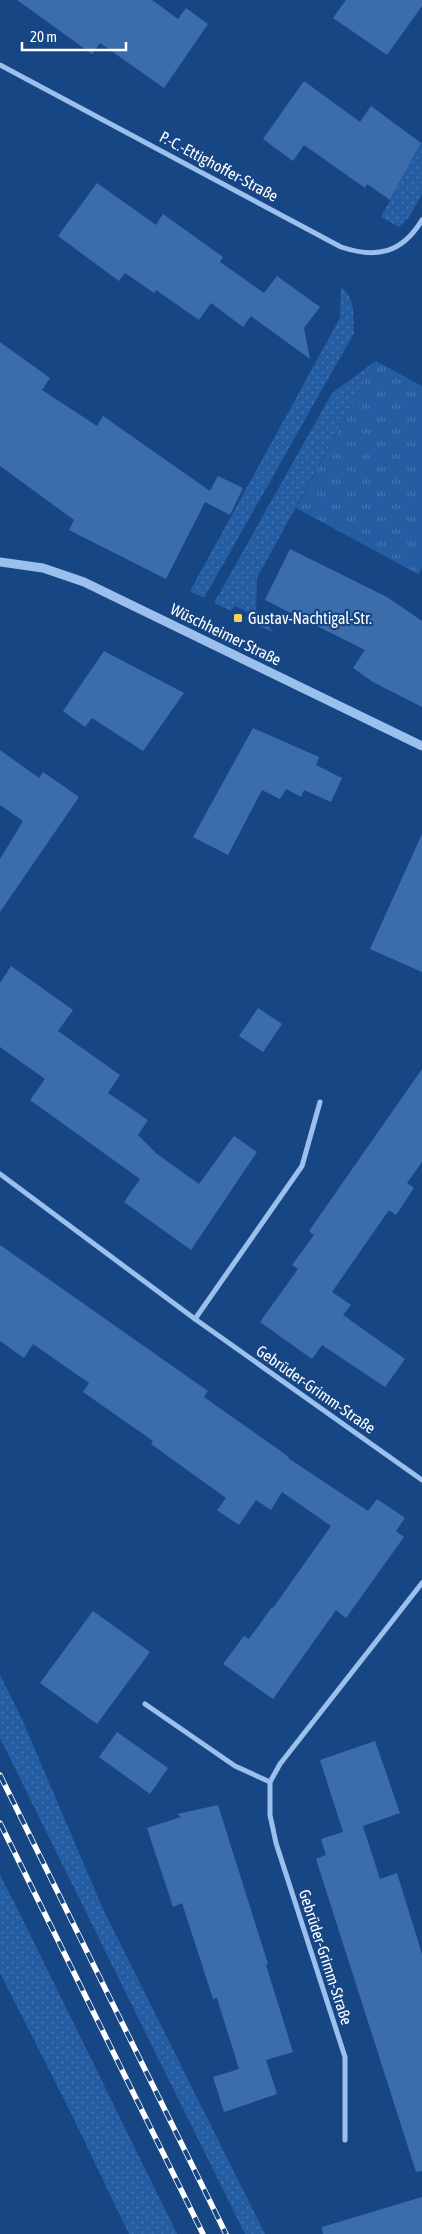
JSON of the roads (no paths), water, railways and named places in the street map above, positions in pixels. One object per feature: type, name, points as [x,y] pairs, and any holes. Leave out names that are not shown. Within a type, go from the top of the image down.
[{"type":"street","name":"P.-C.-Ettighoffer-Straße","points":[[0,65],[342,247],[355,252],[377,254],[405,242],[422,220]]},
{"type":"street","name":"Wüschheimer Straße","points":[[0,562],[12,562],[49,569],[84,582],[422,746]]},
{"type":"street","points":[[195,1319],[302,1166],[320,1102]]},
{"type":"street","name":"Gebrüder-Grimm-Straße","points":[[0,1174],[195,1319],[422,1480]]},
{"type":"street","points":[[145,1704],[234,1766],[270,1782],[292,1748],[422,1583]]},
{"type":"street","name":"Gebrüder-Grimm-Straße","points":[[270,1782],[270,1815],[276,1843],[345,2058],[345,2140]]},
{"type":"railway","points":[[0,1775],[226,2234]]},
{"type":"railway","points":[[0,1823],[203,2234]]},
{"type":"place","name":"Gustav-Nachtigal-Str.","points":[[238,618]]}]
